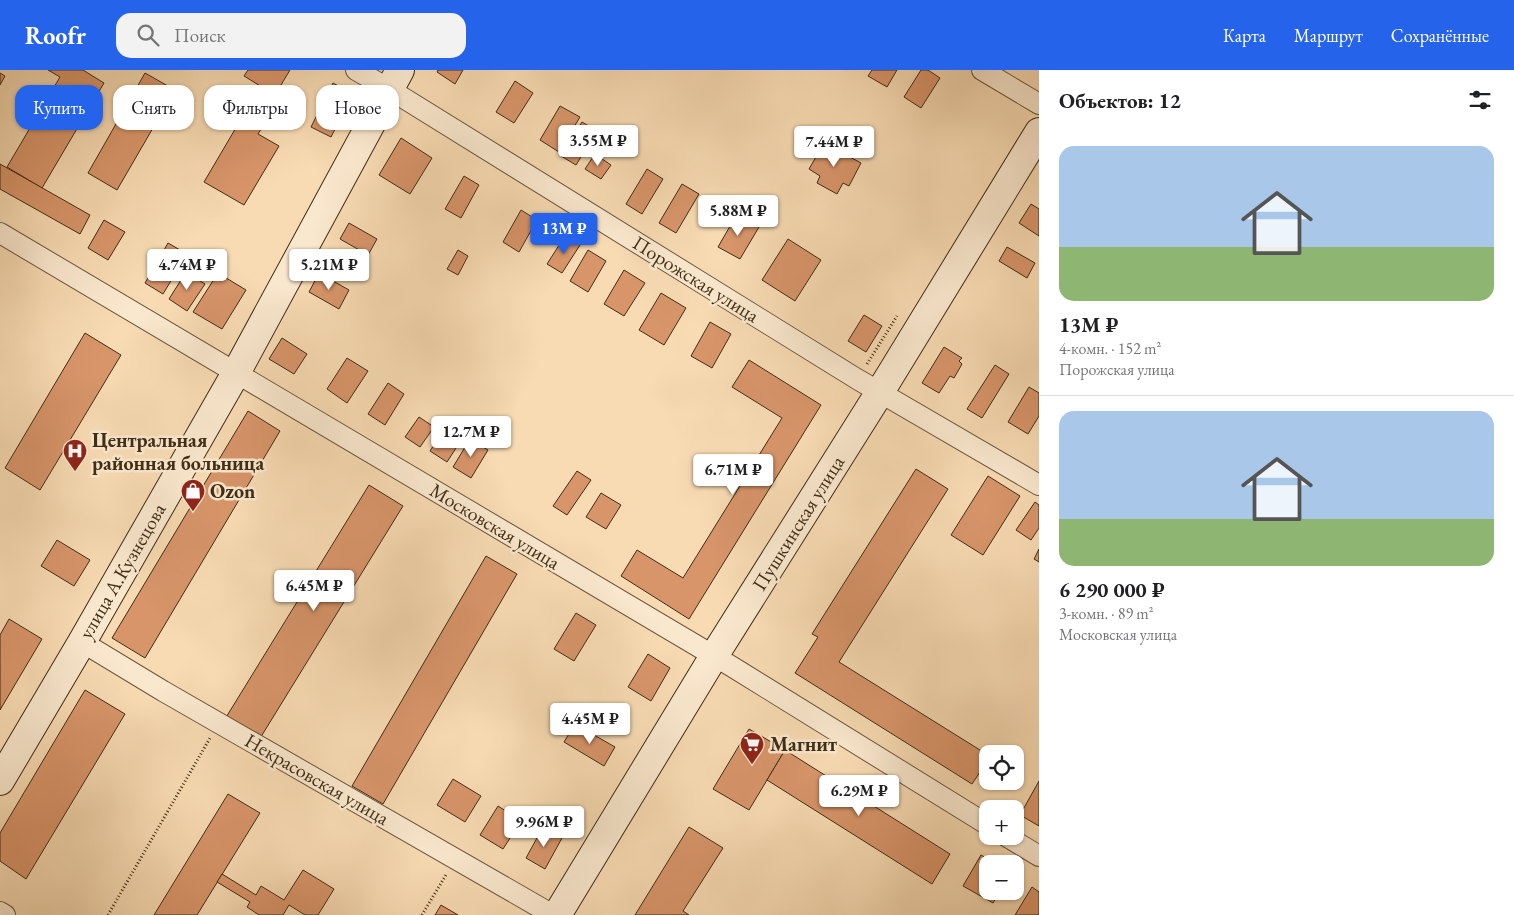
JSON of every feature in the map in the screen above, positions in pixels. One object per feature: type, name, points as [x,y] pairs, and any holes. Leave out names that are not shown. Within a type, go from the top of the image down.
[{"type":"main road","name":"улица А.Кузнецова","points":[[0,781],[236,373],[395,80]]},
{"type":"main road","name":"Пушкинская улица","points":[[555,915],[1039,132]]},
{"type":"street","name":"Порожская улица","points":[[356,70],[395,80],[857,379],[1039,485]]},
{"type":"street","points":[[982,70],[1039,104]]},
{"type":"street","name":"Московская улица","points":[[0,233],[714,656],[979,819]]},
{"type":"street","name":"Некрасовская улица","points":[[82,642],[219,723],[555,915]]},
{"type":"street","points":[[1021,845],[1039,856]]},
{"type":"street","points":[[0,912],[5,915]]},
{"type":"path","points":[[108,915],[219,723]]},
{"type":"path","points":[[422,915],[455,859]]},
{"type":"building","points":[[48,70],[83,70],[104,83],[103,85],[55,85],[60,77]]},
{"type":"building","points":[[248,70],[290,70],[281,85],[259,85],[244,76]]},
{"type":"building","points":[[438,70],[463,70],[455,84],[437,72]]},
{"type":"building","points":[[872,70],[897,70],[887,87],[868,76]]},
{"type":"building","points":[[921,70],[928,70],[940,78],[921,108],[904,97]]},
{"type":"building","points":[[0,73],[5,76],[0,85]]},
{"type":"building","points":[[145,73],[166,85],[138,85]]},
{"type":"building","points":[[515,81],[533,93],[514,123],[496,112]]},
{"type":"building","points":[[560,106],[580,117],[559,152],[540,140]]},
{"type":"building","points":[[316,117],[316,130],[311,127]]},
{"type":"building","points":[[582,122],[597,131],[576,165],[561,156]]},
{"type":"building","points":[[113,129],[152,130],[117,190],[88,173]]},
{"type":"building","points":[[29,130],[76,130],[42,188],[7,167]]},
{"type":"building","points":[[235,130],[260,130],[258,134],[279,146],[244,205],[204,182]]},
{"type":"building","points":[[317,130],[335,130],[331,137]]},
{"type":"building","points":[[401,138],[432,158],[410,194],[379,175]]},
{"type":"building","points":[[824,143],[861,163],[849,186],[843,183],[837,194],[817,183],[820,176],[809,169]]},
{"type":"building","points":[[595,154],[611,165],[601,179],[585,169]]},
{"type":"building","points":[[0,164],[90,215],[80,234],[0,189]]},
{"type":"building","points":[[647,169],[663,179],[642,214],[626,204]]},
{"type":"building","points":[[464,176],[479,185],[461,218],[445,209]]},
{"type":"building","points":[[682,184],[699,194],[676,233],[659,223]]},
{"type":"building","points":[[1031,204],[1039,209],[1039,236],[1019,223]]},
{"type":"building","points":[[521,210],[537,220],[519,252],[503,242]]},
{"type":"building","points":[[737,214],[759,227],[740,259],[718,247]]},
{"type":"building","points":[[104,220],[125,232],[108,260],[88,248]]},
{"type":"building","points":[[349,223],[377,239],[368,255],[340,239]]},
{"type":"building","points":[[565,236],[580,245],[562,273],[547,264]]},
{"type":"building","points":[[788,239],[821,260],[795,301],[762,280]]},
{"type":"building","points":[[168,243],[187,254],[163,294],[145,283]]},
{"type":"building","points":[[1007,247],[1035,263],[1027,278],[999,261]]},
{"type":"building","points":[[458,250],[468,256],[458,275],[447,269]]},
{"type":"building","points":[[588,250],[606,261],[588,292],[570,281]]},
{"type":"building","points":[[624,270],[645,283],[624,316],[604,304]]},
{"type":"building","points":[[186,272],[205,284],[187,311],[169,299]]},
{"type":"building","points":[[218,273],[246,290],[222,329],[193,312]]},
{"type":"building","points":[[319,273],[349,290],[339,309],[309,292]]},
{"type":"building","points":[[661,293],[686,308],[664,345],[639,330]]},
{"type":"building","points":[[864,315],[882,326],[866,352],[848,341]]},
{"type":"building","points":[[710,322],[731,334],[712,368],[691,356]]},
{"type":"building","points":[[85,333],[121,355],[40,490],[5,468]]},
{"type":"building","points":[[282,338],[307,354],[294,374],[269,359]]},
{"type":"building","points":[[944,347],[962,358],[959,361],[962,364],[954,378],[950,376],[939,393],[922,383]]},
{"type":"building","points":[[347,358],[368,371],[347,403],[327,389]]},
{"type":"building","points":[[749,360],[821,405],[689,619],[621,576],[637,550],[683,578],[782,418],[732,387]]},
{"type":"building","points":[[995,365],[1009,374],[982,418],[967,409]]},
{"type":"building","points":[[388,383],[404,394],[385,425],[368,414]]},
{"type":"building","points":[[1029,387],[1039,393],[1039,416],[1028,434],[1008,422]]},
{"type":"building","points":[[248,411],[280,431],[145,658],[112,638]]},
{"type":"building","points":[[419,417],[434,427],[420,447],[405,437]]},
{"type":"building","points":[[452,417],[469,428],[447,462],[430,451]]},
{"type":"building","points":[[470,439],[488,450],[471,478],[453,467]]},
{"type":"building","points":[[916,469],[948,489],[839,662],[979,749],[979,774],[972,784],[795,673],[818,637],[812,634]]},
{"type":"building","points":[[577,471],[591,480],[567,515],[553,506]]},
{"type":"building","points":[[988,476],[1020,496],[983,555],[951,535]]},
{"type":"building","points":[[369,485],[403,506],[259,740],[225,719]]},
{"type":"building","points":[[601,493],[621,505],[606,529],[586,517]]},
{"type":"building","points":[[1035,502],[1039,505],[1039,528],[1031,540],[1016,530]]},
{"type":"building","points":[[57,540],[90,560],[74,586],[41,566]]},
{"type":"building","points":[[1039,549],[1039,562],[1034,559]]},
{"type":"building","points":[[486,556],[517,574],[383,804],[352,786]]},
{"type":"building","points":[[576,613],[596,625],[574,661],[554,649]]},
{"type":"building","points":[[9,619],[42,639],[0,710],[0,635]]},
{"type":"building","points":[[648,654],[670,668],[651,701],[628,687]]},
{"type":"building","points":[[85,690],[125,714],[26,879],[0,861],[0,833]]},
{"type":"building","points":[[575,724],[615,747],[604,766],[564,742]]},
{"type":"building","name":"Магнит","points":[[749,729],[785,750],[749,810],[713,789]]},
{"type":"building","points":[[785,750],[950,854],[932,884],[767,780]]},
{"type":"building","points":[[453,779],[481,796],[465,822],[437,805]]},
{"type":"building","points":[[1039,781],[1039,826],[1024,817],[1024,808]]},
{"type":"building","points":[[228,794],[260,813],[197,915],[154,915]]},
{"type":"building","points":[[498,806],[521,821],[503,849],[480,835]]},
{"type":"building","points":[[543,827],[562,838],[545,869],[526,858]]},
{"type":"building","points":[[689,827],[723,848],[683,911],[689,915],[635,915]]},
{"type":"building","points":[[979,858],[979,895],[963,886]]},
{"type":"building","points":[[303,870],[334,889],[318,915],[305,915],[289,905],[283,915],[259,915],[247,907],[250,902],[217,882],[222,874],[256,895],[261,886],[284,900]]},
{"type":"building","points":[[1032,887],[1039,892],[1039,915],[1015,915]]},
{"type":"building","points":[[441,905],[458,915],[435,915]]},
{"type":"place","name":"Центральная районная больница","points":[[75,472]]},
{"type":"place","name":"Ozon","points":[[193,512]]},
{"type":"place","name":"Магнит","points":[[752,765]]}]
